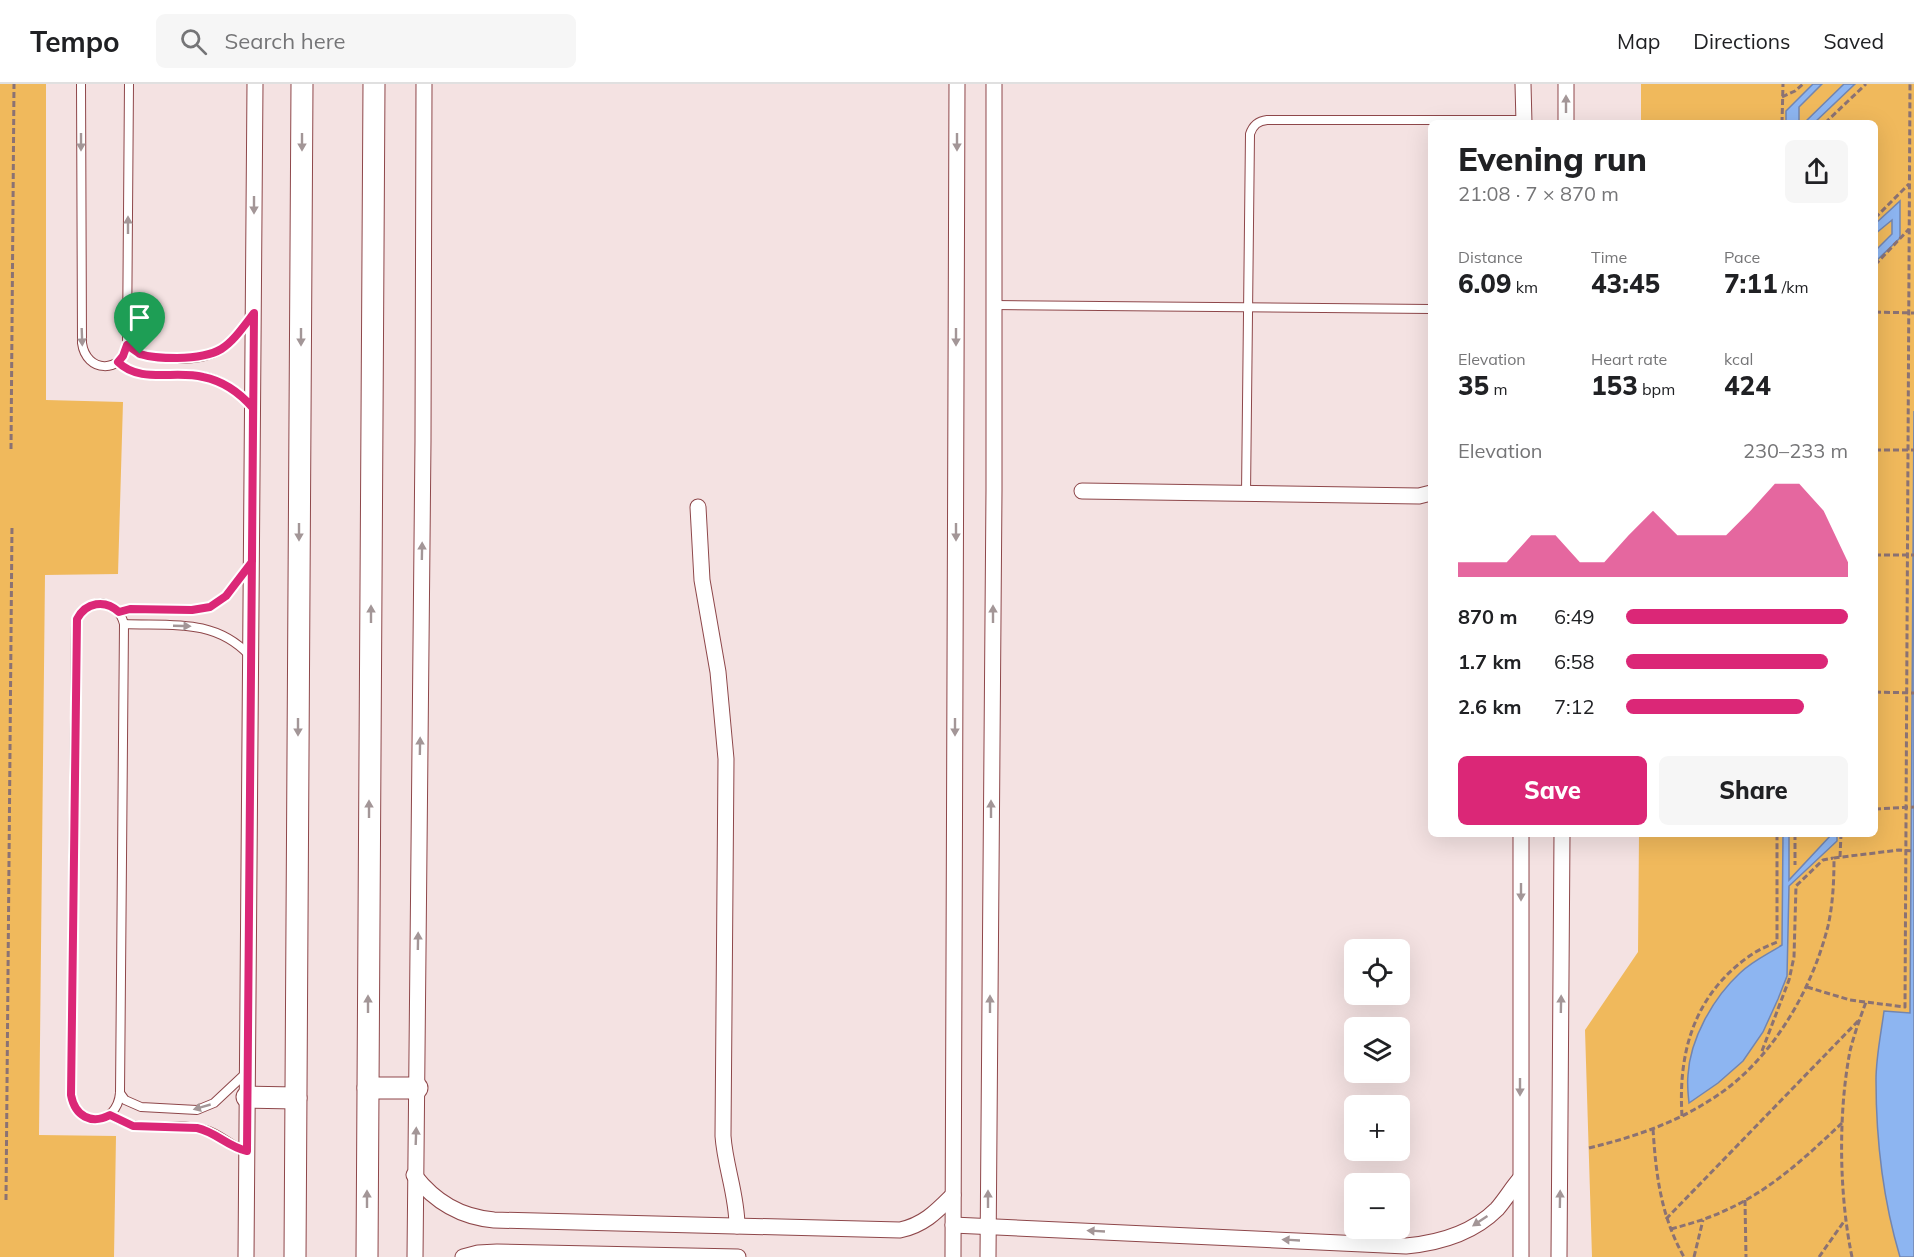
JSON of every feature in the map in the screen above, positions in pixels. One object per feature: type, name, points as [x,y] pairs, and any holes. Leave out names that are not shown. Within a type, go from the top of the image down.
[{"type":"main road","points":[[295,1257],[303,84]]},
{"type":"main road","points":[[366,1257],[374,84]]},
{"type":"main road","points":[[368,1088],[417,1088]]},
{"type":"main road","points":[[247,1097],[296,1098]]},
{"type":"street","points":[[246,1257],[255,84]]},
{"type":"street","points":[[415,1257],[414,1175],[417,1088],[423,453],[424,84]]},
{"type":"street","points":[[953,1257],[957,84]]},
{"type":"street","points":[[988,1257],[994,84]]},
{"type":"street","points":[[1523,84],[1524,120]]},
{"type":"street","points":[[1566,84],[1566,120]]},
{"type":"street","points":[[1082,491],[1427,496]]},
{"type":"street","points":[[698,507],[702,580],[718,672],[726,759],[723,1136],[737,1214],[737,1226]]},
{"type":"street","points":[[1521,837],[1521,1257]]},
{"type":"street","points":[[1560,1257],[1562,837]]},
{"type":"street","points":[[414,1175],[443,1204],[467,1216],[480,1219],[900,1230],[928,1219],[953,1195]]},
{"type":"street","points":[[953,1225],[1406,1246],[1445,1240],[1481,1222],[1497,1209],[1520,1179]]},
{"type":"street","points":[[463,1257],[497,1252],[738,1257]]},
{"type":"lane","points":[[81,84],[82,343],[86,357],[97,365],[111,365],[118,362],[127,345],[129,84]]},
{"type":"lane","points":[[1246,494],[1250,134],[1257,123],[1267,120],[1428,121]]},
{"type":"lane","points":[[994,305],[1428,309]]},
{"type":"lane","points":[[127,345],[140,354],[153,358],[202,357],[230,344],[254,313]]},
{"type":"lane","points":[[118,362],[123,367],[139,374],[193,375],[214,380],[236,391],[253,408]]},
{"type":"lane","points":[[119,612],[130,609],[192,610],[210,607],[226,596],[252,562]]},
{"type":"lane","points":[[102,603],[119,612],[124,624],[120,1093],[116,1109],[103,1119],[87,1118],[76,1109],[71,1095],[76,625],[80,613],[90,605],[102,603]]},
{"type":"lane","points":[[124,624],[212,629],[234,640],[252,658]]},
{"type":"lane","points":[[120,1093],[125,1100],[141,1107],[197,1110],[214,1103],[247,1072]]},
{"type":"lane","points":[[110,1115],[133,1126],[206,1130],[234,1147],[247,1151]]},
{"type":"path","points":[[11,449],[14,84]]},
{"type":"path","points":[[1782,120],[1783,84]]},
{"type":"path","points":[[1782,98],[1803,84]]},
{"type":"path","points":[[1828,120],[1866,84]]},
{"type":"path","points":[[1807,987],[1828,995],[1905,1007],[1910,84]]},
{"type":"path","points":[[1878,215],[1909,184]]},
{"type":"path","points":[[1878,262],[1909,229]]},
{"type":"path","points":[[1878,312],[1914,313]]},
{"type":"path","points":[[1878,450],[1914,450]]},
{"type":"path","points":[[6,1200],[12,525]]},
{"type":"path","points":[[1878,555],[1914,555]]},
{"type":"path","points":[[1878,693],[1914,693]]},
{"type":"path","points":[[1878,809],[1914,807]]},
{"type":"path","points":[[1682,1116],[1680,1090],[1682,1064],[1696,1018],[1712,992],[1730,971],[1750,956],[1777,942],[1778,837]]},
{"type":"path","points":[[1795,837],[1795,865]]},
{"type":"path","points":[[1840,857],[1841,837]]},
{"type":"path","points":[[1760,1055],[1789,980],[1794,957],[1796,886],[1823,860],[1914,851]]},
{"type":"path","points":[[1589,1148],[1628,1139],[1653,1129],[1716,1097],[1739,1079],[1778,1035],[1807,987],[1828,925],[1834,858]]},
{"type":"path","points":[[1852,1257],[1845,1220],[1844,1121],[1851,1050],[1866,1002]]},
{"type":"path","points":[[1666,1219],[1860,1019]]},
{"type":"path","points":[[1671,1229],[1726,1211],[1745,1200],[1783,1175],[1844,1121]]},
{"type":"path","points":[[1653,1129],[1656,1177],[1666,1219],[1684,1257]]},
{"type":"path","points":[[1745,1200],[1746,1257]]},
{"type":"path","points":[[1694,1257],[1703,1220]]},
{"type":"path","points":[[1819,1257],[1845,1220]]},
{"type":"shaded area","points":[[0,84],[46,84],[46,400],[123,402],[118,574],[45,575],[39,1135],[116,1136],[114,1257],[0,1257]]},
{"type":"shaded area","points":[[1641,84],[1914,84],[1914,1257],[1592,1257],[1585,1030],[1638,952],[1639,837],[1878,837],[1878,120],[1641,120]]},
{"type":"water","points":[[1813,84],[1822,84],[1799,107],[1799,120],[1786,120],[1786,111]]},
{"type":"water","points":[[1844,84],[1855,84],[1817,120],[1807,120]]},
{"type":"water","points":[[1900,201],[1900,238],[1878,259],[1878,248],[1892,234],[1892,220],[1878,232],[1878,221]]},
{"type":"water","points":[[1914,411],[1914,1257],[1900,1257],[1889,1214],[1882,1169],[1877,1125],[1876,1080],[1884,1011],[1910,1013]]},
{"type":"water","points":[[1783,837],[1789,837],[1789,880],[1829,837],[1837,837],[1837,841],[1789,886],[1787,976],[1763,1032],[1743,1061],[1718,1083],[1689,1103],[1688,1082],[1693,1047],[1712,1007],[1730,983],[1745,969],[1782,945]]},
{"type":"route","points":[[254,313],[252,658],[247,1151],[234,1147],[215,1134],[197,1128],[133,1126],[110,1115],[103,1119],[87,1118],[76,1109],[71,1095],[77,619],[80,613],[96,603],[109,605],[119,612],[130,609],[192,610],[210,607],[226,596],[252,562],[253,408],[236,391],[214,380],[193,375],[139,374],[123,367],[118,362],[127,345],[140,354],[153,358],[202,357],[212,354],[230,344],[254,313]]}]
